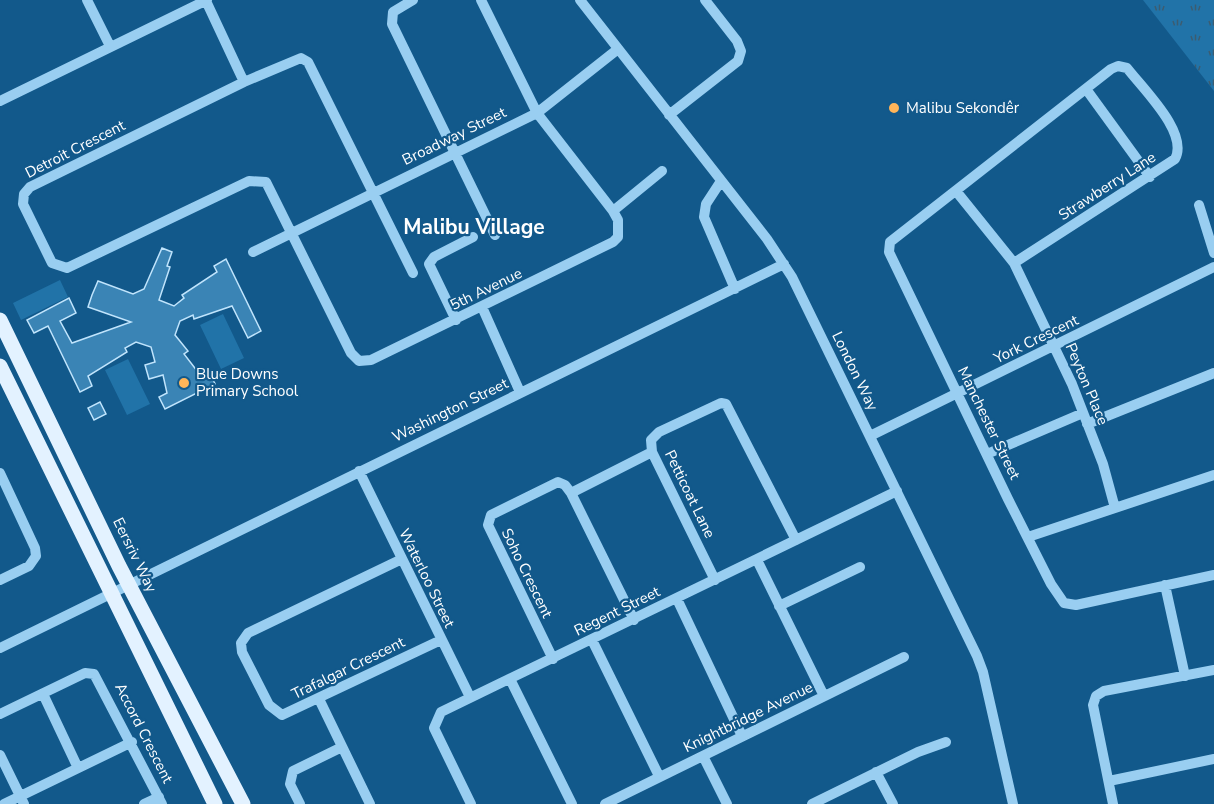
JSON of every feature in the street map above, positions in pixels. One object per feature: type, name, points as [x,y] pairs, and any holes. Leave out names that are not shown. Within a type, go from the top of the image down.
[{"type":"main road","name":"Eersriv Way","points":[[0,320],[129,584],[243,804]]},
{"type":"main road","points":[[0,366],[215,804]]},
{"type":"street","points":[[87,0],[110,46]]},
{"type":"street","points":[[0,101],[206,0],[244,82]]},
{"type":"street","points":[[413,0],[393,12],[392,24],[495,235]]},
{"type":"street","points":[[481,0],[537,113],[613,211],[662,171]]},
{"type":"street","name":"London Way","points":[[580,0],[784,264],[897,491],[983,672],[1013,804]]},
{"type":"street","points":[[669,115],[738,61],[740,56],[741,51],[737,41],[705,0]]},
{"type":"street","name":"Broadway Street","points":[[253,252],[537,113],[618,49]]},
{"type":"street","name":"Detroit Crescent","points":[[291,232],[266,182],[254,180],[119,252],[63,269],[56,266],[23,204],[26,190],[297,58],[306,60],[373,193]]},
{"type":"street","name":"Strawberry Lane","points":[[890,242],[1111,69],[1118,66],[1127,68],[1170,123],[1178,137],[1180,151],[1175,159],[1150,177],[1014,263]]},
{"type":"street","points":[[1086,89],[1150,177]]},
{"type":"street","points":[[722,181],[706,204],[704,217],[735,289]]},
{"type":"street","name":"Peyton Place","points":[[956,191],[1014,263],[1055,347],[1085,419],[1115,508]]},
{"type":"street","points":[[373,193],[413,273]]},
{"type":"street","points":[[1199,205],[1214,253]]},
{"type":"street","name":"5th Avenue","points":[[291,232],[351,353],[359,361],[371,360],[482,308],[613,242],[618,237],[619,228],[613,211]]},
{"type":"street","points":[[456,320],[429,264],[434,257],[473,237]]},
{"type":"street","name":"Manchester Street","points":[[890,242],[890,255],[1059,598],[1067,604],[1076,605],[1165,585]]},
{"type":"street","name":"Washington Street","points":[[0,648],[784,264]]},
{"type":"street","name":"York Crescent","points":[[870,436],[1214,267]]},
{"type":"street","points":[[482,308],[520,392]]},
{"type":"street","points":[[987,454],[1214,373]]},
{"type":"street","name":"Petticoat Lane","points":[[716,580],[652,452],[651,440],[659,432],[721,403],[726,404],[796,540]]},
{"type":"street","points":[[634,620],[571,493],[652,452]]},
{"type":"street","name":"Waterloo Street","points":[[359,471],[470,697]]},
{"type":"street","points":[[1028,537],[1214,476]]},
{"type":"street","points":[[0,580],[29,566],[36,556],[35,548],[1,479]]},
{"type":"street","name":"Soho Crescent","points":[[553,659],[490,532],[488,522],[491,515],[558,482],[566,485],[571,493]]},
{"type":"street","name":"Regent Street","points":[[471,804],[434,728],[436,717],[441,712],[897,491]]},
{"type":"street","name":"Trafalgar Crescent","points":[[402,559],[248,633],[243,639],[242,652],[268,705],[275,712],[286,715],[441,640]]},
{"type":"street","points":[[757,560],[824,696]]},
{"type":"street","points":[[779,606],[860,567]]},
{"type":"street","points":[[1185,676],[1165,585],[1214,575]]},
{"type":"street","points":[[677,599],[742,736]]},
{"type":"street","points":[[592,640],[659,776]]},
{"type":"street","name":"Knightbridge Avenue","points":[[605,804],[904,657]]},
{"type":"street","points":[[1113,804],[1093,705],[1096,696],[1104,691],[1214,670]]},
{"type":"street","name":"Accord Crescent","points":[[0,714],[85,673],[94,674],[161,800]]},
{"type":"street","points":[[510,679],[572,804]]},
{"type":"street","points":[[43,694],[78,768]]},
{"type":"street","points":[[318,699],[370,804]]},
{"type":"street","points":[[4,804],[22,800],[78,768],[132,742]]},
{"type":"street","points":[[812,804],[918,752],[946,742]]},
{"type":"street","points":[[300,804],[290,784],[293,771],[342,747]]},
{"type":"street","points":[[0,755],[22,800]]},
{"type":"street","points":[[703,756],[728,804]]},
{"type":"street","points":[[1109,782],[1214,759]]},
{"type":"street","points":[[876,772],[893,804]]},
{"type":"street","points":[[144,804],[161,800]]},
{"type":"green space","points":[[1143,0],[1214,0],[1214,91]]},
{"type":"green space","points":[[60,280],[68,297],[21,320],[13,303]]},
{"type":"green space","points":[[223,314],[244,358],[221,369],[200,325]]},
{"type":"green space","points":[[128,359],[150,404],[127,415],[105,370]]},
{"type":"building","points":[[162,248],[172,252],[167,266],[170,267],[159,300],[174,306],[184,298],[182,295],[217,272],[214,266],[226,259],[261,331],[248,338],[232,306],[194,319],[193,315],[180,321],[175,335],[188,351],[184,354],[201,376],[210,372],[215,384],[165,409],[159,397],[167,393],[163,375],[149,379],[145,365],[155,362],[151,347],[136,342],[125,348],[127,352],[88,376],[92,386],[80,392],[48,326],[34,333],[27,320],[69,298],[76,313],[60,321],[72,343],[131,322],[88,307],[92,295],[98,281],[133,294],[144,289]]},
{"type":"building","points":[[100,402],[106,414],[94,420],[88,408]]},
{"type":"place","name":"Malibu Sekondêr","points":[[894,108]]},
{"type":"place","name":"Blue Downs Primary School","points":[[184,383]]},
{"type":"district","name":"Malibu Village","points":[[474,227]]}]
